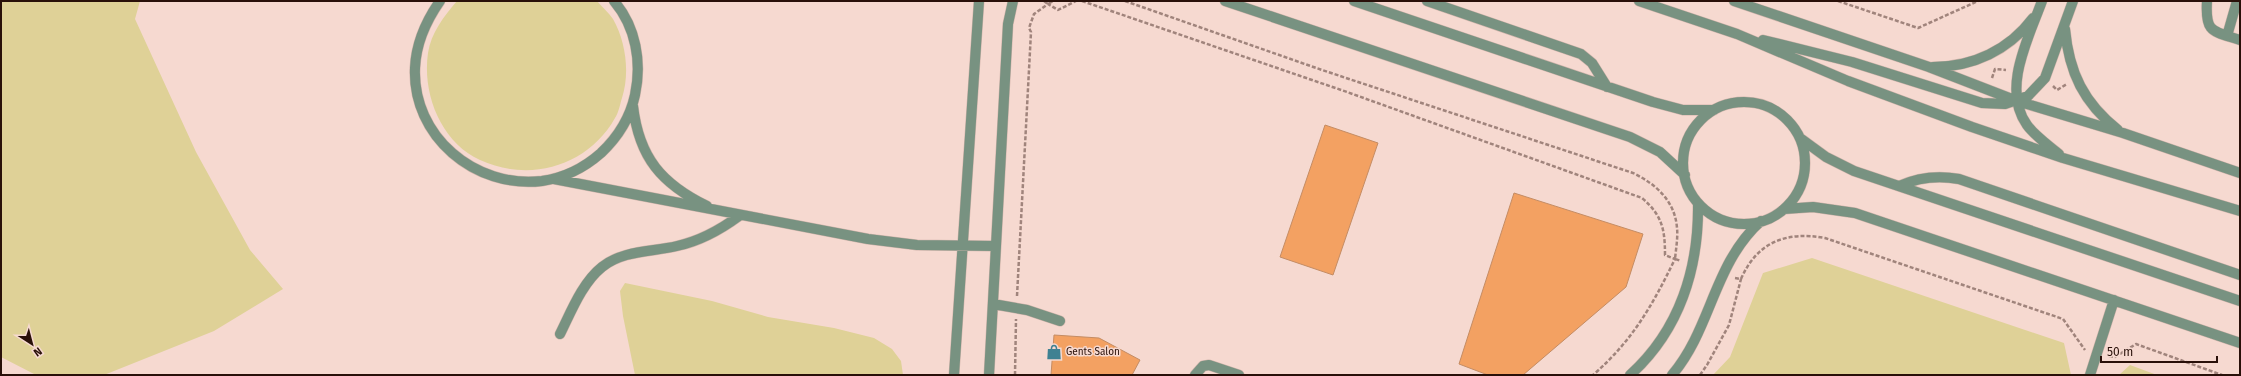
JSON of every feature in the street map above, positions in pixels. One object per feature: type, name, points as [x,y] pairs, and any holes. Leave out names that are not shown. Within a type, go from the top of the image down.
[{"type":"street","points":[[440,1],[428,19],[418,43],[415,68],[417,94],[425,118],[438,140],[456,158],[484,174],[502,180],[528,182],[553,179],[574,172],[594,160],[610,145],[624,127],[633,106],[638,81],[638,56],[632,31],[620,8],[614,1]]},
{"type":"street","points":[[954,375],[979,1]]},
{"type":"street","points":[[989,375],[1008,24],[1013,1]]},
{"type":"street","points":[[1225,1],[1630,137],[1660,152],[1685,175]]},
{"type":"street","points":[[1354,1],[1668,107],[1683,110],[1714,110]]},
{"type":"street","points":[[1427,1],[1581,54],[1597,69],[1607,87]]},
{"type":"street","points":[[1639,1],[1737,34],[1901,101],[2063,158],[2240,211]]},
{"type":"street","points":[[1734,1],[1929,67],[2017,101],[2123,133],[2240,173]]},
{"type":"street","points":[[2042,1],[2018,72],[2015,86],[2017,101],[2020,113],[2027,125],[2063,158]]},
{"type":"street","points":[[1737,34],[1852,62],[1982,102],[2006,104],[2017,101],[2037,88],[2045,78],[2073,1]]},
{"type":"street","points":[[2207,1],[2206,20],[2209,26],[2214,31],[2240,40]]},
{"type":"street","points":[[2227,36],[2237,1]]},
{"type":"street","points":[[1929,67],[1959,65],[1988,55],[2016,37],[2038,12]]},
{"type":"street","points":[[2065,24],[2071,66],[2079,86],[2091,104],[2106,120],[2123,133]]},
{"type":"street","points":[[1784,209],[1798,190],[1805,168],[1805,153],[1800,138],[1793,126],[1783,115],[1770,107],[1756,103],[1742,102],[1728,104],[1714,110],[1704,118],[1689,138],[1683,162],[1685,175],[1692,195],[1698,203],[1711,214],[1727,221],[1744,224],[1761,221],[1784,209],[1813,207],[1855,214],[2240,343]]},
{"type":"street","points":[[633,106],[640,141],[648,158],[658,172],[685,196],[720,212]]},
{"type":"street","points":[[1800,138],[1826,157],[1840,164],[1899,186],[2240,301]]},
{"type":"street","points":[[1899,186],[1922,178],[1935,177],[1959,179],[2240,276]]},
{"type":"street","points":[[553,179],[739,216],[892,243],[996,246]]},
{"type":"street","points":[[1630,375],[1655,347],[1671,323],[1681,302],[1694,265],[1698,231],[1698,203]]},
{"type":"street","points":[[560,334],[593,276],[610,261],[632,254],[690,243],[716,232],[739,216]]},
{"type":"street","points":[[1672,375],[1694,341],[1734,251],[1761,221]]},
{"type":"street","points":[[2090,375],[2114,300]]},
{"type":"street","points":[[993,304],[1017,308],[1060,321]]},
{"type":"street","points":[[1195,375],[1202,366],[1209,365],[1237,375]]},
{"type":"path","points":[[1044,1],[1058,10],[1076,1]]},
{"type":"path","points":[[1015,375],[1031,32],[1029,28],[1034,14],[1053,1]]},
{"type":"path","points":[[1082,1],[1354,94],[1642,198],[1654,209],[1663,226],[1665,255],[1694,265]]},
{"type":"path","points":[[1125,1],[1322,70],[1633,173],[1647,179],[1668,200],[1678,228],[1675,258],[1642,321],[1609,361],[1593,375]]},
{"type":"path","points":[[1838,1],[1918,28],[1978,1]]},
{"type":"path","points":[[1700,375],[1729,325],[1741,279],[1748,263],[1770,244],[1797,235],[1825,238],[2063,319],[2086,351],[2115,357],[2136,344],[2222,375]]},
{"type":"path","points":[[1723,274],[1741,279]]},
{"type":"shaded area","points":[[1,1],[140,1],[135,19],[196,152],[250,250],[283,289],[214,331],[104,375],[36,375],[1,357]]},
{"type":"shaded area","points":[[457,1],[597,1],[613,19],[621,38],[624,48],[626,78],[615,118],[603,135],[590,148],[574,158],[556,166],[518,170],[499,167],[480,160],[466,152],[455,141],[445,129],[437,115],[428,84],[427,69],[428,53],[435,32]]},
{"type":"shaded area","points":[[1812,258],[2064,343],[2071,375],[1713,375],[1730,357],[1763,273]]},
{"type":"shaded area","points":[[625,283],[712,301],[768,317],[834,328],[874,338],[892,349],[901,361],[903,375],[635,375],[623,316],[620,291]]},
{"type":"shaded area","points":[[2130,365],[2157,375],[2119,375]]},
{"type":"building","points":[[1325,125],[1378,143],[1333,275],[1280,257]]},
{"type":"building","points":[[1514,193],[1643,234],[1626,287],[1523,375],[1488,375],[1459,364]]},
{"type":"building","points":[[1054,335],[1099,338],[1140,360],[1132,375],[1051,375]]},
{"type":"place","name":"Gents Salon","points":[[1054,352]]}]
